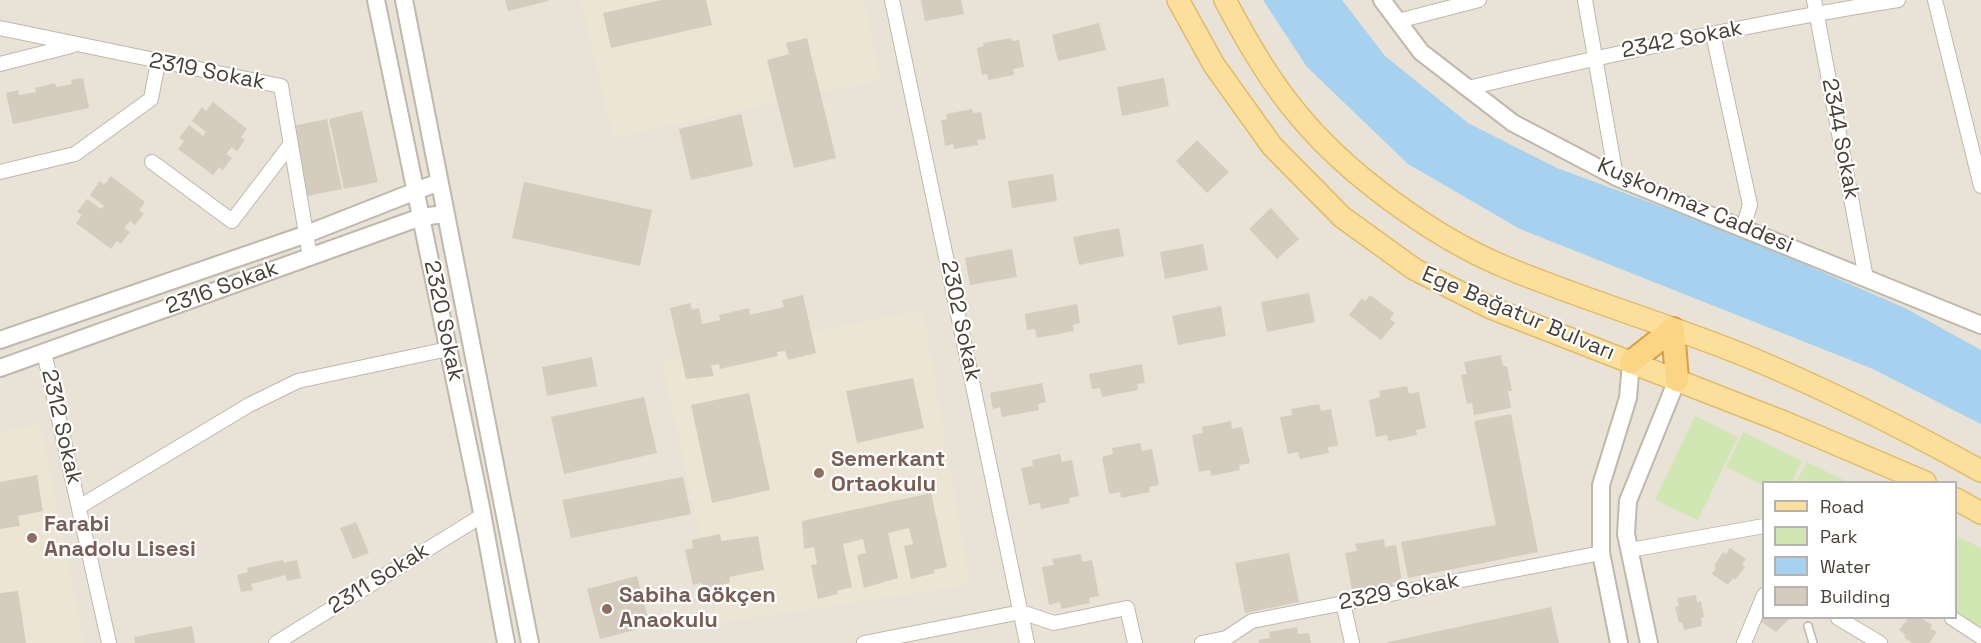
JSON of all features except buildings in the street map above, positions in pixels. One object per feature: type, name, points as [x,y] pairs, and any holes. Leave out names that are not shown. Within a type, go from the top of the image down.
[{"type":"highway","points":[[1631,362],[1673,329]]},
{"type":"highway","points":[[1673,329],[1677,380]]},
{"type":"main road","name":"Ege Bağatur Bulvarı","points":[[1178,0],[1214,65],[1272,146],[1342,217],[1414,269],[1491,308],[1784,422],[1920,481]]},
{"type":"main road","name":"Ege Bağatur Bulvarı","points":[[1224,0],[1240,29],[1296,112],[1343,160],[1423,224],[1503,266],[1747,357],[1916,435],[1981,471]]},
{"type":"main road","points":[[1957,500],[1981,513]]},
{"type":"street","name":"2320 Sokak","points":[[376,0],[483,515],[507,643]]},
{"type":"street","name":"2320 Sokak","points":[[404,0],[530,643]]},
{"type":"street","name":"2302 Sokak","points":[[892,0],[1027,643]]},
{"type":"street","name":"Kuşkonmaz Caddesi","points":[[1382,0],[1421,52],[1513,123],[1616,177],[1981,325]]},
{"type":"street","points":[[1398,21],[1479,0]]},
{"type":"street","points":[[1585,0],[1616,177]]},
{"type":"street","name":"2342 Sokak","points":[[1467,88],[1594,57],[1713,34],[1815,7],[1899,0]]},
{"type":"street","points":[[1935,0],[1979,166],[1981,186]]},
{"type":"street","name":"2344 Sokak","points":[[1815,7],[1866,278]]},
{"type":"street","name":"2319 Sokak","points":[[0,28],[281,86],[304,234],[310,257]]},
{"type":"street","points":[[1713,34],[1750,205],[1743,228]]},
{"type":"street","points":[[0,64],[74,45]]},
{"type":"street","points":[[0,171],[75,154],[151,99],[158,62]]},
{"type":"street","points":[[152,162],[232,221],[290,145]]},
{"type":"street","name":"2316 Sokak","points":[[0,340],[304,234],[440,182]]},
{"type":"street","name":"2316 Sokak","points":[[0,368],[421,218],[446,214]]},
{"type":"street","points":[[79,507],[249,405],[298,381],[448,349]]},
{"type":"street","name":"2312 Sokak","points":[[44,352],[109,643]]},
{"type":"street","points":[[1619,643],[1602,553],[1601,485],[1628,398],[1631,362]]},
{"type":"street","points":[[1649,643],[1626,534],[1628,501],[1677,380]]},
{"type":"street","name":"2311 Sokak","points":[[276,643],[483,515]]},
{"type":"street","points":[[1630,550],[1762,529]]},
{"type":"street","name":"2329 Sokak","points":[[1202,643],[1226,638],[1252,621],[1602,553]]},
{"type":"street","points":[[1744,643],[1762,601]]},
{"type":"street","points":[[1344,603],[1352,643]]},
{"type":"street","points":[[864,643],[1021,612],[1054,623],[1127,608],[1135,643]]},
{"type":"street","points":[[1840,619],[1880,643]]},
{"type":"street","points":[[1954,619],[1981,637]]},
{"type":"lane","points":[[1808,626],[1813,643]]},
{"type":"shaded area","points":[[0,0],[1981,0],[1981,643],[0,643]]},
{"type":"shaded area","points":[[581,0],[865,0],[880,80],[613,138]]},
{"type":"shaded area","name":"Semerkant Ortaokulu","points":[[923,310],[970,585],[719,623],[662,362]]},
{"type":"shaded area","name":"Farabi Anadolu Lisesi","points":[[41,424],[84,643],[0,643],[0,432]]},
{"type":"green space","points":[[1695,416],[1738,437],[1698,520],[1655,500]]},
{"type":"green space","points":[[1743,432],[1802,461],[1792,481],[1762,481],[1762,485],[1726,467]]},
{"type":"green space","points":[[1807,462],[1846,481],[1797,481]]},
{"type":"green space","points":[[1957,536],[1981,548],[1981,631],[1957,616]]},
{"type":"water","points":[[1263,0],[1342,0],[1385,56],[1468,123],[1557,168],[1733,233],[1905,308],[1981,350],[1981,424],[1873,369],[1520,229],[1408,164],[1307,67]]},
{"type":"place","name":"Semerkant Ortaokulu","points":[[819,473]]},
{"type":"place","name":"Farabi Anadolu Lisesi","points":[[32,538]]},
{"type":"place","name":"Sabiha Gökçen Anaokulu","points":[[607,609]]}]
